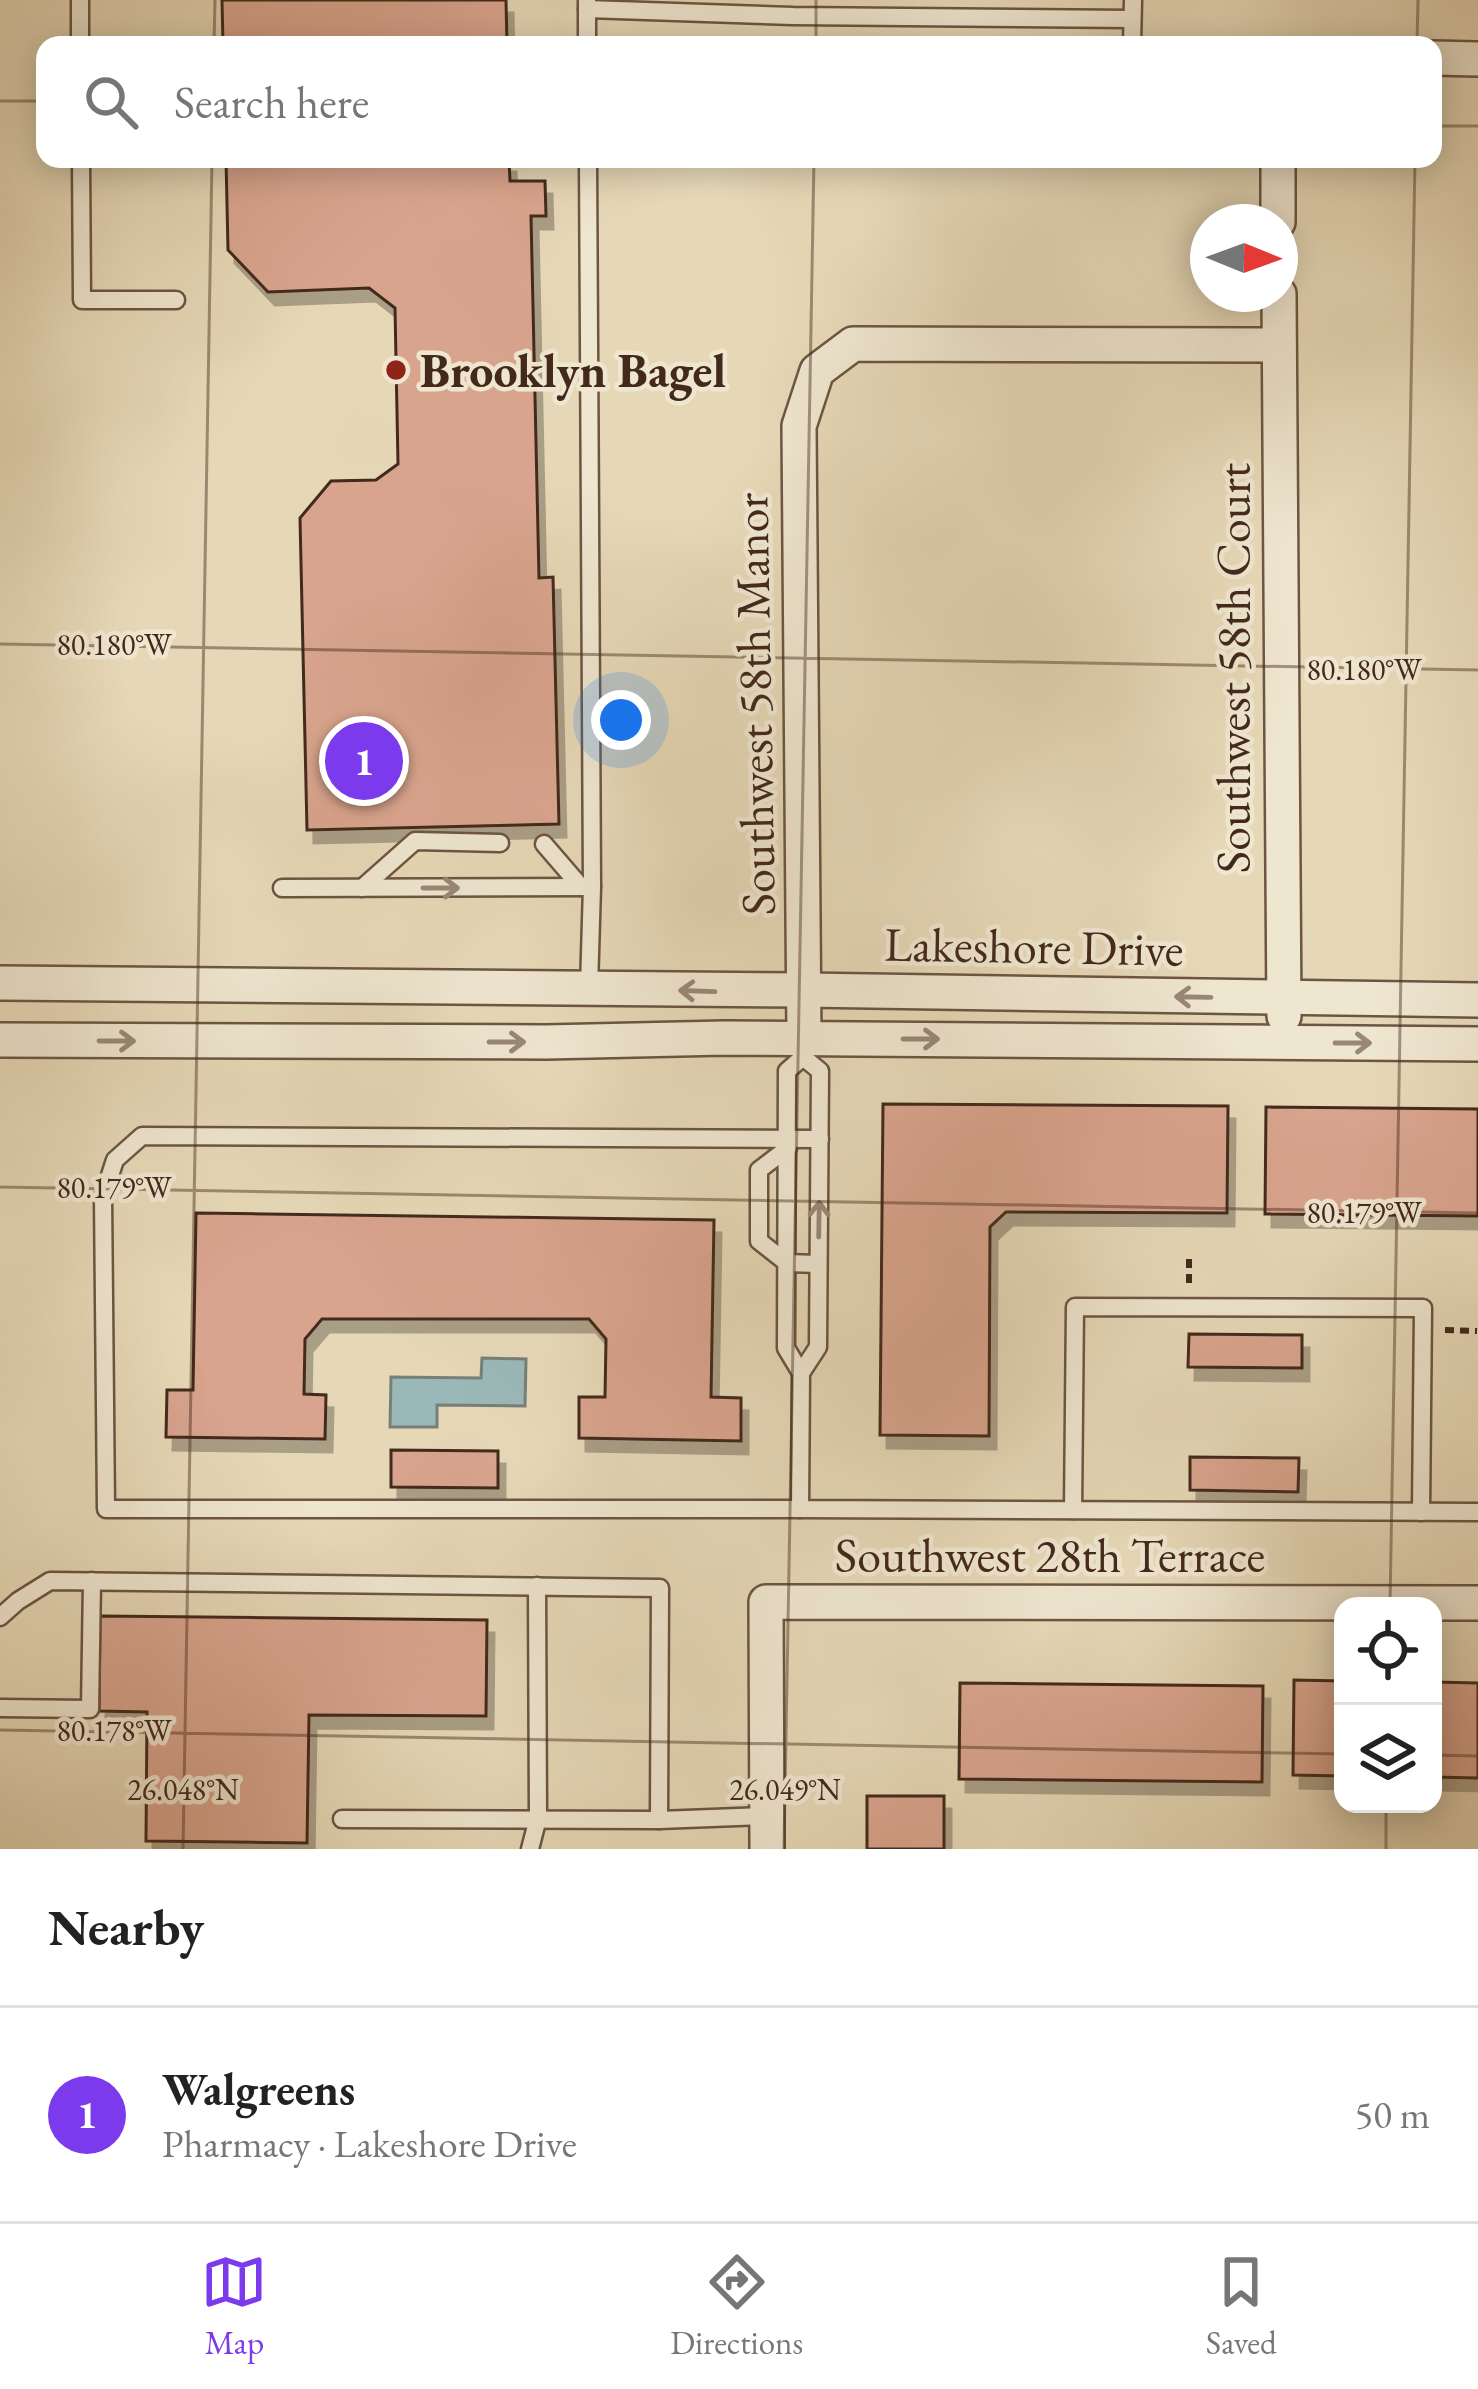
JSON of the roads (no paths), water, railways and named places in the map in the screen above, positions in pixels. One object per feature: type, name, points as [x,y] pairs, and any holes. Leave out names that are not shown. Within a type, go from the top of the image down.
[{"type":"street","points":[[1442,58],[1478,58]]},
{"type":"street","points":[[1278,168],[1278,204]]},
{"type":"street","name":"Southwest 58th Court","points":[[1279,312],[1283,1042]]},
{"type":"street","name":"Southwest 58th Manor","points":[[804,1048],[799,426],[817,370],[853,344],[1279,345]]},
{"type":"street","name":"Lakeshore Drive","points":[[0,983],[1478,1000]]},
{"type":"street","points":[[589,987],[590,1041]]},
{"type":"street","name":"Lakeshore Drive","points":[[0,1040],[590,1041],[804,1048],[1478,1044]]},
{"type":"street","name":"Southwest 28th Terrace","points":[[767,1833],[766,1602],[1478,1603]]},
{"type":"lane","points":[[80,0],[80,36]]},
{"type":"lane","points":[[587,36],[587,5],[793,16],[1133,10]]},
{"type":"lane","points":[[81,168],[82,300],[176,300]]},
{"type":"lane","points":[[588,168],[589,987]]},
{"type":"lane","points":[[362,888],[415,841],[500,843]]},
{"type":"lane","points":[[544,844],[586,887]]},
{"type":"lane","points":[[283,888],[586,887]]},
{"type":"lane","points":[[800,1509],[802,1372],[818,1347],[820,1139],[820,1071],[804,1048],[787,1071],[786,1348],[802,1372]]},
{"type":"lane","points":[[820,1139],[788,1143],[142,1136],[115,1160],[103,1198],[106,1509],[1478,1513]]},
{"type":"lane","points":[[788,1143],[759,1170],[759,1241],[787,1263],[818,1264]]},
{"type":"lane","points":[[1073,1510],[1075,1307],[1423,1308],[1421,1512]]},
{"type":"lane","points":[[0,1618],[50,1581],[660,1588],[659,1820]]},
{"type":"lane","points":[[0,1708],[90,1709],[92,1581]]},
{"type":"lane","points":[[530,1849],[538,1818],[537,1586]]},
{"type":"lane","points":[[342,1819],[659,1820],[767,1833]]},
{"type":"water","points":[[482,1358],[526,1359],[525,1406],[437,1405],[437,1427],[390,1427],[391,1377],[481,1378]]},
{"type":"place","name":"Brooklyn Bagel","points":[[396,370]]},
{"type":"place","name":"Walgreens","points":[[364,761]]}]
